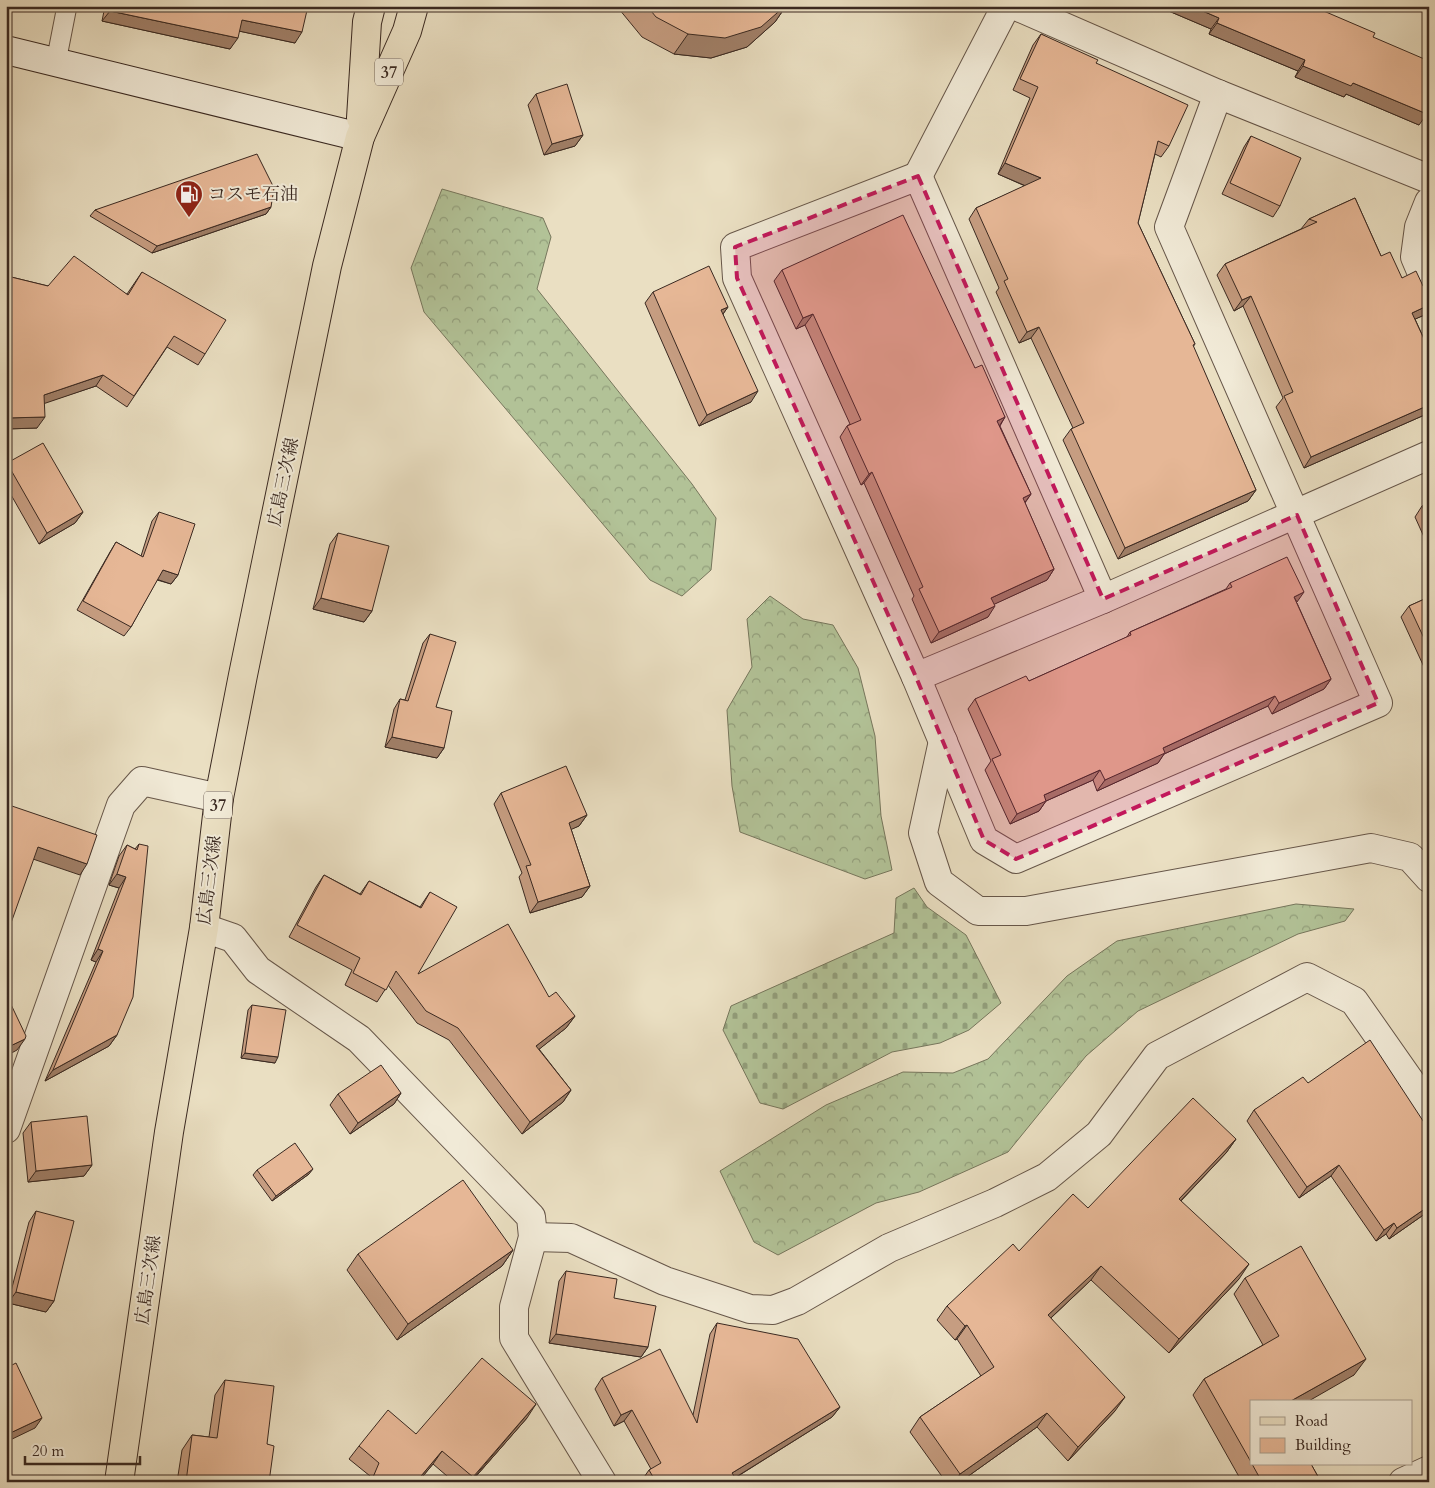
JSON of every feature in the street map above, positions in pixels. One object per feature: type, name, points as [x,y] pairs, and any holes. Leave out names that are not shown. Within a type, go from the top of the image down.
[{"type":"main road","name":"広島三次線","points":[[360,137],[368,22],[371,6]]},
{"type":"main road","name":"広島三次線","points":[[119,1482],[169,1132],[204,928],[219,798],[327,266],[360,137],[407,32],[414,6]]},
{"type":"street","points":[[1006,6],[918,176],[735,247],[737,278],[916,677],[984,840],[1016,859],[1378,703],[1169,227],[1218,94]]},
{"type":"street","points":[[1016,6],[1218,94],[1429,180]]},
{"type":"street","points":[[6,50],[360,137]]},
{"type":"street","points":[[918,176],[1103,599]]},
{"type":"street","points":[[1429,202],[1420,228],[1414,257],[1429,290]]},
{"type":"street","points":[[916,677],[1103,599],[1297,515],[1429,455]]},
{"type":"street","points":[[943,742],[923,833],[939,882],[978,911],[1026,912],[1371,848],[1410,857],[1429,878]]},
{"type":"street","points":[[6,1129],[121,805],[142,781],[219,798]]},
{"type":"street","points":[[204,928],[232,938],[258,970],[359,1039],[531,1217],[533,1237],[514,1307],[514,1338],[602,1482]]},
{"type":"street","points":[[533,1237],[571,1238],[665,1281],[750,1309],[773,1310],[797,1301],[889,1248],[995,1204],[1047,1176],[1099,1134],[1157,1056],[1307,977],[1354,1001],[1429,1108]]},
{"type":"street","points":[[1403,1482],[1429,1470]]},
{"type":"lane","points":[[56,62],[68,6]]},
{"type":"highlighted area","points":[[918,176],[1103,599],[1297,515],[1378,703],[1016,859],[984,840],[916,677],[737,278],[735,247]]},
{"type":"green space","points":[[442,189],[543,218],[551,237],[537,289],[692,484],[716,518],[711,570],[682,596],[650,580],[424,312],[411,268]]},
{"type":"green space","points":[[770,596],[803,619],[833,625],[858,668],[875,736],[881,816],[892,870],[865,879],[740,832],[732,786],[727,710],[752,667],[747,619]]},
{"type":"green space","points":[[914,888],[927,907],[966,935],[1001,1003],[969,1030],[940,1043],[892,1052],[783,1109],[760,1103],[723,1030],[731,1006],[894,933],[896,898]]},
{"type":"green space","points":[[1296,904],[1354,909],[1345,921],[1298,934],[1138,1011],[1086,1056],[1008,1152],[919,1192],[876,1203],[778,1255],[754,1242],[720,1171],[826,1105],[903,1072],[953,1073],[988,1059],[1067,976],[1117,941]]},
{"type":"building","points":[[111,6],[308,6],[302,32],[242,20],[238,38],[110,11]]},
{"type":"building","points":[[647,6],[785,6],[761,27],[725,38],[688,34],[656,17]]},
{"type":"building","points":[[1191,6],[1312,6],[1375,33],[1373,37],[1429,61],[1429,110],[1427,114],[1353,83],[1351,86],[1303,66],[1305,60],[1217,23],[1219,18]]},
{"type":"building","points":[[1041,34],[1098,60],[1096,63],[1188,105],[1169,146],[1158,141],[1138,223],[1195,344],[1193,345],[1256,490],[1125,548],[1071,429],[1084,423],[1039,327],[1027,332],[1004,281],[1008,279],[976,208],[1041,178],[1005,163],[1038,87],[1020,79]]},
{"type":"building","points":[[567,84],[583,135],[552,144],[536,94]]},
{"type":"building","points":[[1251,136],[1301,158],[1280,206],[1230,183]]},
{"type":"building","points":[[257,154],[274,188],[271,207],[157,246],[95,210]]},
{"type":"building","points":[[1355,198],[1381,256],[1390,252],[1402,278],[1416,271],[1423,286],[1429,292],[1429,305],[1412,313],[1429,350],[1429,405],[1311,457],[1284,396],[1293,392],[1251,296],[1242,300],[1225,264],[1317,222],[1309,219]]},
{"type":"building","points":[[903,215],[975,368],[982,365],[1005,417],[997,421],[1031,494],[1023,498],[1054,569],[991,598],[995,606],[939,632],[919,589],[923,587],[872,472],[869,474],[847,426],[861,420],[813,314],[803,318],[782,270]]},
{"type":"building","points":[[74,256],[128,295],[142,272],[226,320],[205,354],[174,336],[134,396],[103,375],[44,395],[45,417],[6,418],[6,278],[7,276],[48,286]]},
{"type":"building","points":[[709,266],[728,307],[721,310],[758,391],[707,415],[653,292]]},
{"type":"building","points":[[43,443],[83,512],[47,533],[7,463]]},
{"type":"building","points":[[1429,503],[1429,520],[1422,506]]},
{"type":"building","points":[[159,512],[195,524],[178,575],[163,570],[131,627],[83,601],[116,542],[143,557]]},
{"type":"building","points":[[338,533],[389,546],[372,611],[321,598]]},
{"type":"building","points":[[1287,557],[1304,592],[1294,597],[1331,679],[1279,703],[1275,696],[1163,748],[1165,753],[1105,780],[1100,770],[1044,795],[1046,801],[1017,814],[992,759],[1001,755],[975,699],[1026,676],[1029,681],[1131,635],[1130,632],[1232,587],[1230,583]]},
{"type":"building","points":[[1429,597],[1429,649],[1409,606]]},
{"type":"building","points":[[430,634],[456,642],[436,707],[452,711],[444,748],[392,737],[400,699],[408,701]]},
{"type":"building","points":[[566,766],[587,815],[569,823],[590,886],[538,902],[526,866],[531,865],[501,793]]},
{"type":"building","points":[[6,804],[97,835],[87,864],[38,847],[11,923],[6,921]]},
{"type":"building","points":[[139,844],[148,846],[133,997],[117,1035],[53,1070],[103,951],[98,949],[126,877],[117,874],[127,845],[137,850]]},
{"type":"building","points":[[324,875],[361,895],[369,881],[421,908],[430,892],[457,907],[418,974],[508,924],[549,997],[556,992],[575,1016],[536,1046],[571,1090],[530,1122],[458,1028],[426,1011],[396,971],[386,990],[353,973],[360,958],[297,925]]},
{"type":"building","points":[[6,994],[26,1036],[25,1039],[6,1048]]},
{"type":"building","points":[[252,1005],[286,1010],[278,1057],[245,1053]]},
{"type":"building","points":[[1370,1040],[1429,1130],[1429,1206],[1397,1228],[1394,1223],[1384,1230],[1339,1165],[1307,1187],[1254,1110],[1303,1077],[1308,1083]]},
{"type":"building","points":[[381,1065],[401,1093],[358,1123],[338,1094]]},
{"type":"building","points":[[1193,1098],[1236,1139],[1179,1199],[1249,1264],[1179,1339],[1101,1266],[1048,1315],[1125,1397],[1078,1447],[1047,1413],[960,1474],[920,1417],[994,1367],[967,1325],[965,1326],[947,1306],[1013,1244],[1019,1251],[1073,1194],[1088,1208]]},
{"type":"building","points":[[87,1116],[92,1165],[36,1171],[31,1122]]},
{"type":"building","points":[[295,1143],[313,1169],[276,1196],[257,1170]]},
{"type":"building","points":[[463,1180],[513,1250],[408,1324],[358,1254]]},
{"type":"building","points":[[36,1211],[74,1221],[54,1301],[16,1292]]},
{"type":"building","points":[[1301,1246],[1366,1359],[1293,1400],[1250,1400],[1250,1460],[1204,1379],[1279,1336],[1245,1278]]},
{"type":"building","points":[[566,1271],[617,1279],[614,1298],[656,1306],[648,1347],[556,1334]]},
{"type":"building","points":[[717,1323],[798,1339],[840,1407],[732,1473],[738,1482],[656,1482],[649,1470],[661,1463],[632,1410],[621,1415],[602,1378],[660,1349],[697,1423]]},
{"type":"building","points":[[482,1358],[536,1404],[473,1477],[442,1451],[416,1482],[371,1482],[379,1463],[359,1446],[388,1410],[416,1434]]},
{"type":"building","points":[[16,1363],[42,1418],[6,1435],[6,1368]]},
{"type":"building","points":[[225,1380],[274,1386],[267,1444],[274,1446],[269,1482],[186,1482],[192,1435],[217,1438]]},
{"type":"building","points":[[1253,1466],[1312,1466],[1321,1482],[1262,1482]]},
{"type":"place","name":"コスモ石油","points":[[189,218]]}]
